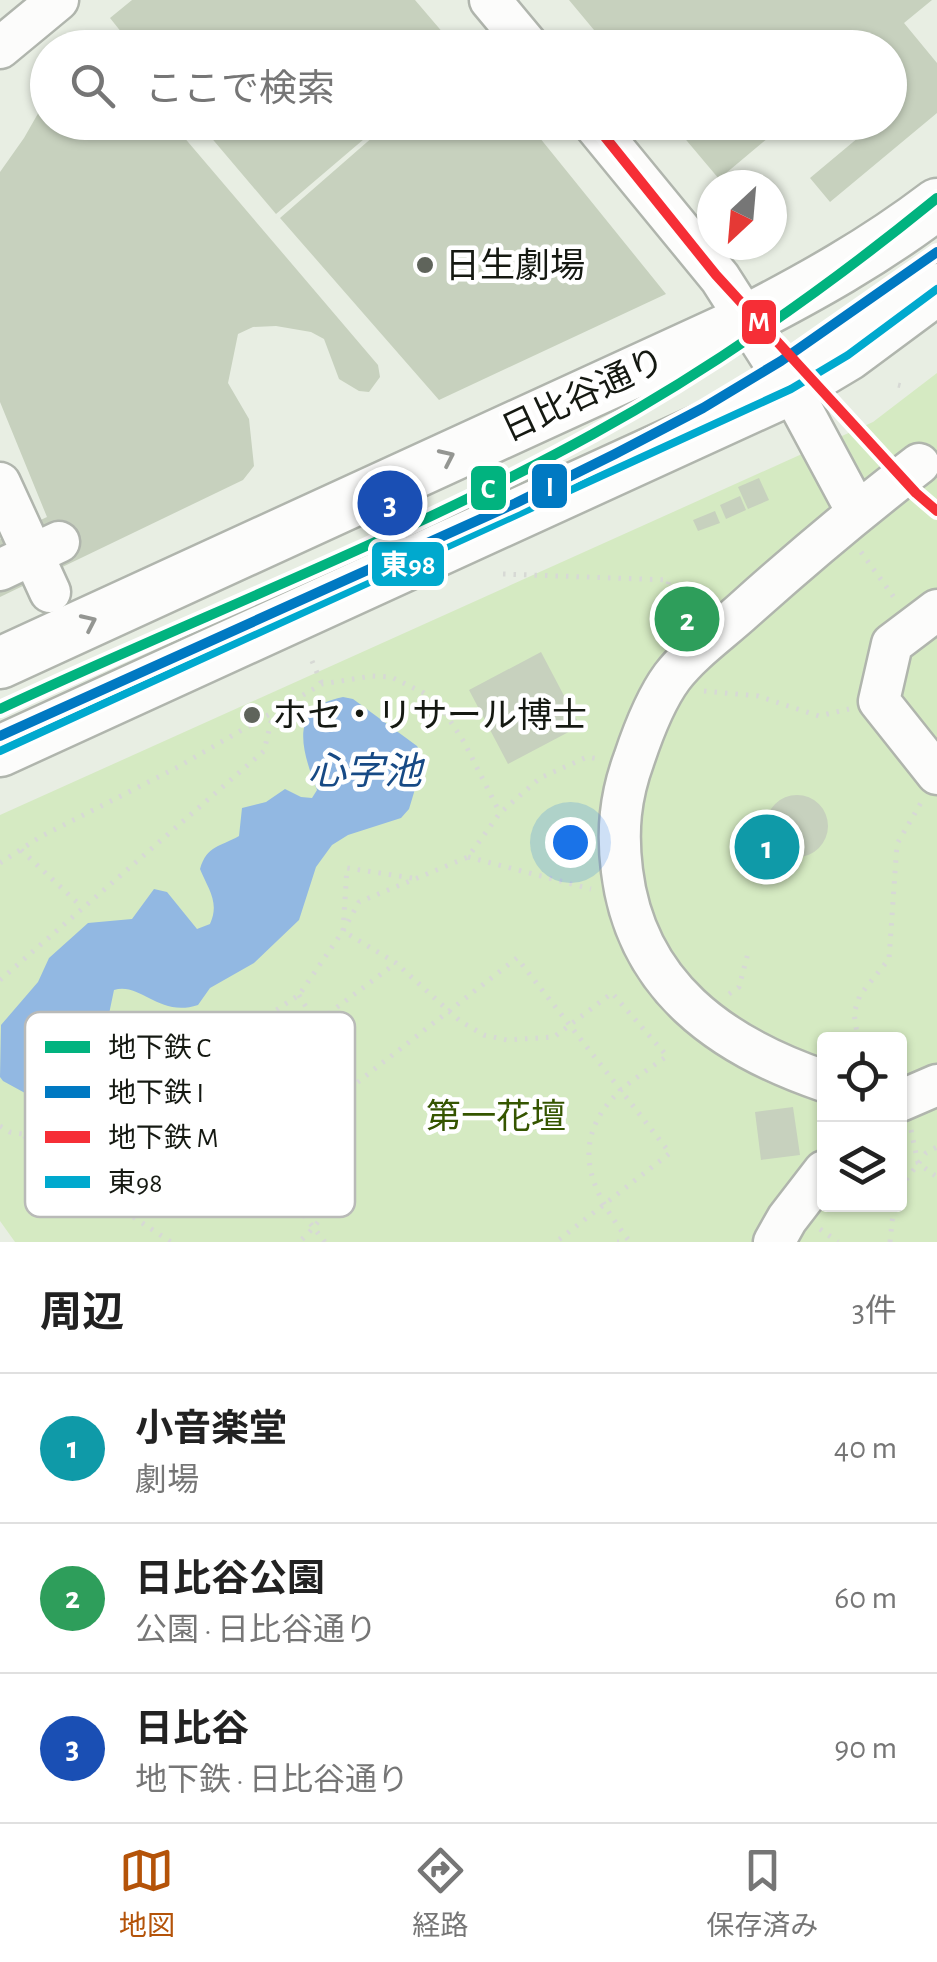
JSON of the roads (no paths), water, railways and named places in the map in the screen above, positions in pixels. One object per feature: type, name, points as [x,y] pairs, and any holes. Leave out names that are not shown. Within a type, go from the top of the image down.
[{"type":"main road","name":"日比谷通り","points":[[0,663],[747,320],[882,246],[937,204]]},
{"type":"main road","points":[[0,751],[791,388],[848,356],[937,289]]},
{"type":"street","points":[[0,48],[58,0]]},
{"type":"street","points":[[490,0],[515,30]]},
{"type":"street","points":[[607,140],[712,267],[791,388],[849,518]]},
{"type":"street","points":[[817,1079],[741,1045],[698,1014],[657,970],[635,932],[626,898],[618,836],[624,786],[643,733],[676,676],[849,518],[919,464]]},
{"type":"street","points":[[0,483],[50,592]]},
{"type":"street","points":[[0,570],[59,542]]},
{"type":"street","points":[[926,618],[892,644],[879,701],[932,783]]},
{"type":"street","points":[[774,1242],[817,1180]]},
{"type":"water","name":"心字池","points":[[343,697],[353,699],[417,746],[423,757],[422,766],[409,809],[401,818],[348,835],[332,845],[316,867],[299,920],[254,963],[210,988],[198,1005],[172,1007],[124,989],[114,990],[109,1012],[25,1012],[25,1093],[3,1081],[1,1025],[38,982],[49,958],[88,923],[132,919],[154,889],[167,892],[197,929],[210,924],[213,902],[200,869],[206,855],[239,836],[242,808],[266,802],[285,789],[312,798],[317,790],[303,733],[313,711]]},
{"type":"metro line","name":"M","points":[[607,140],[716,275],[916,493],[937,511]]},
{"type":"metro line","name":"C","points":[[0,709],[373,543],[593,434],[770,324],[937,198]]},
{"type":"metro line","name":"I","points":[[0,736],[516,503],[615,454],[781,361],[937,252]]},
{"type":"place","name":"日生劇場","points":[[425,265]]},
{"type":"place","name":"日比谷","points":[[390,503]]},
{"type":"place","name":"日比谷公園","points":[[687,619]]},
{"type":"place","name":"ホセ・リサール博士","points":[[252,715]]},
{"type":"place","name":"小音楽堂","points":[[767,847]]},
{"type":"park label","name":"第一花壇","points":[[496,1116]]}]
